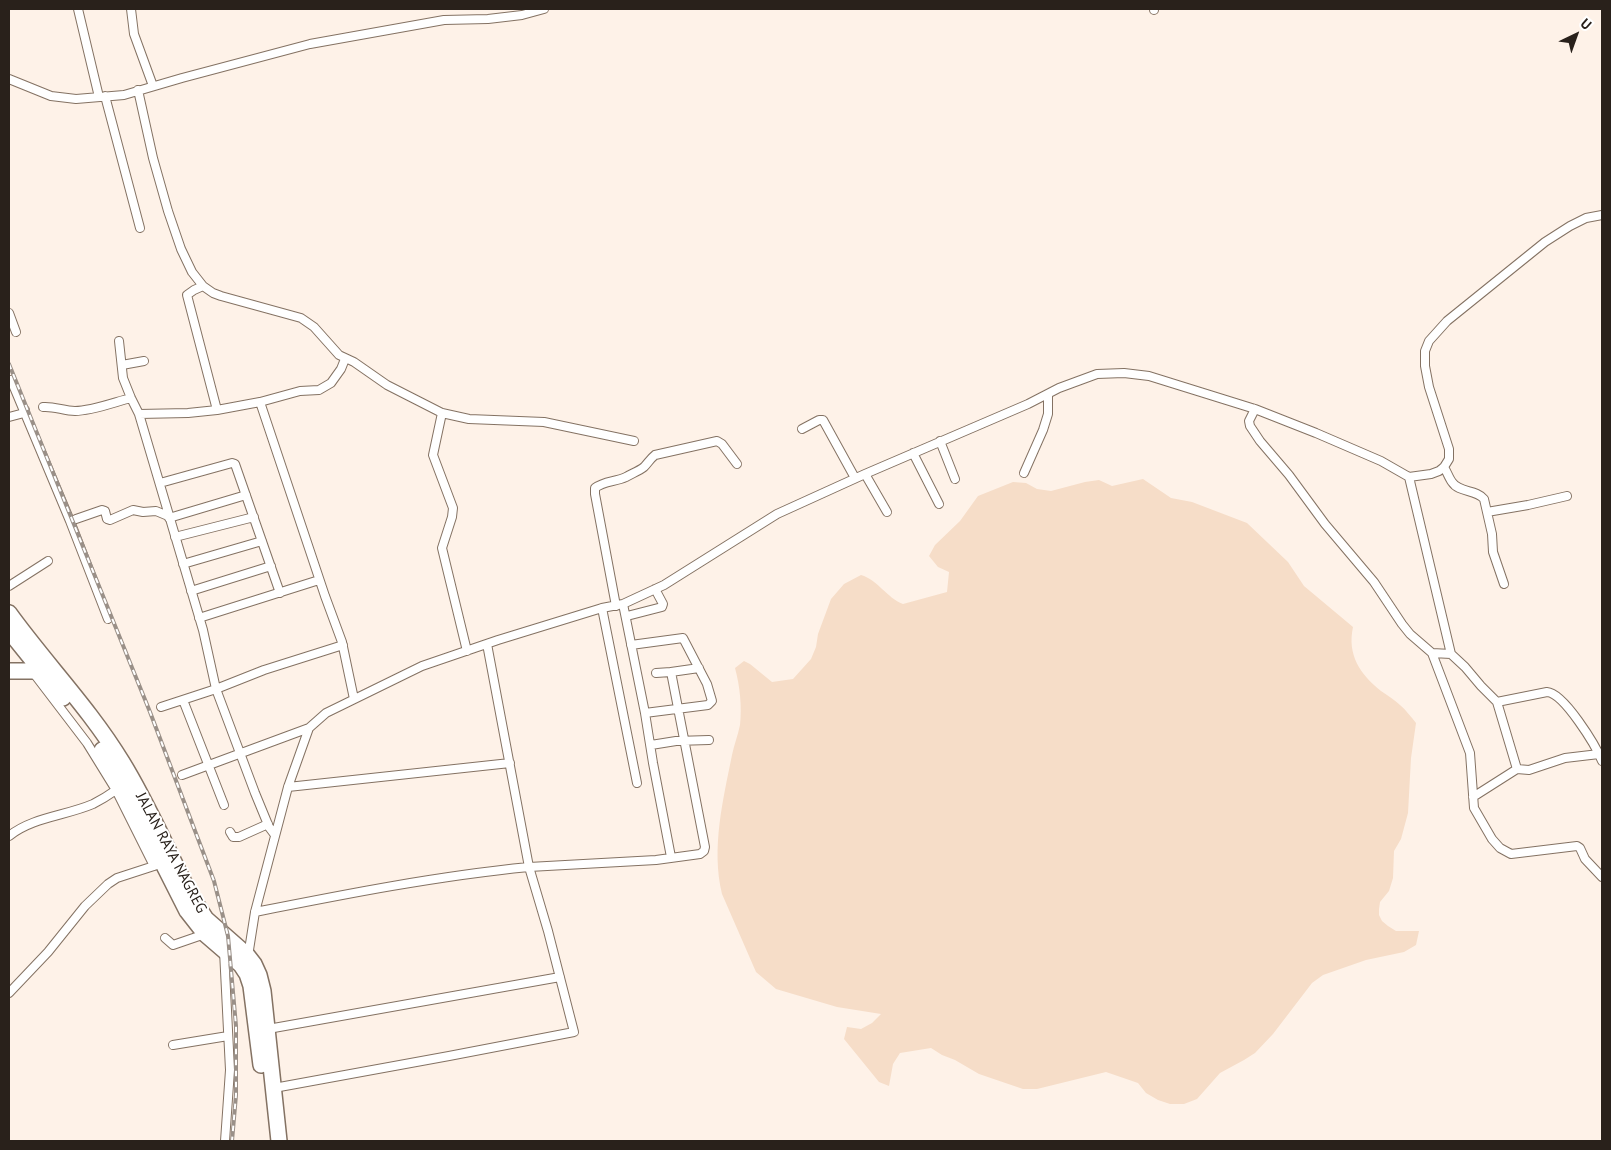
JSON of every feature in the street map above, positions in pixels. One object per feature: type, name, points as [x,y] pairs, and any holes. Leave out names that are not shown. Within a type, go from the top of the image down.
[{"type":"highway","name":"JALAN RAYA NAGREG","points":[[9,613],[89,714],[123,762],[199,909],[215,927],[228,936],[244,960],[251,986],[266,1100],[269,1141]]},
{"type":"highway","name":"JALAN RAYA NAGREG","points":[[9,631],[36,671],[81,720],[112,764],[158,864],[195,922],[205,934],[224,949],[254,964],[262,985],[279,1141]]},
{"type":"highway","points":[[9,671],[36,671]]},
{"type":"street","points":[[78,9],[140,228]]},
{"type":"street","points":[[130,9],[134,34],[152,86]]},
{"type":"street","points":[[9,79],[52,96],[76,99],[124,95],[310,44],[444,20],[488,19],[522,15],[544,9]]},
{"type":"street","points":[[138,90],[153,158],[170,218],[181,249],[192,272],[203,286],[221,296],[301,318],[314,327],[333,350],[387,385],[442,413],[469,419],[544,422],[634,441]]},
{"type":"street","points":[[182,775],[309,728],[326,713],[422,666],[602,608],[620,605],[664,585],[777,514],[855,478],[1028,404],[1059,388],[1096,374],[1124,373],[1150,376],[1255,409],[1381,461],[1409,477],[1439,471],[1449,459],[1449,449],[1429,387],[1425,366],[1425,351],[1428,341],[1447,321],[1545,242],[1586,218],[1602,215]]},
{"type":"street","points":[[203,286],[189,293],[187,298],[190,303],[217,410]]},
{"type":"street","points":[[9,313],[16,332]]},
{"type":"street","points":[[119,341],[123,378],[138,414],[160,483],[199,618],[216,689],[268,824],[275,835]]},
{"type":"street","points":[[138,414],[188,413],[217,410],[260,402],[300,391],[319,390],[326,387],[336,377],[345,358]]},
{"type":"street","points":[[122,366],[144,361]]},
{"type":"street","points":[[11,380],[72,520],[108,620]]},
{"type":"street","points":[[1024,473],[1048,414],[1048,394]]},
{"type":"street","points":[[43,407],[49,406],[73,411],[131,398]]},
{"type":"street","points":[[260,402],[319,580],[343,645],[354,700]]},
{"type":"street","points":[[1255,409],[1249,421],[1250,426],[1260,441],[1289,475],[1325,524],[1374,582],[1410,634],[1432,652],[1470,753],[1474,808],[1492,839],[1500,848],[1512,854],[1577,846],[1580,848],[1585,859],[1602,877]]},
{"type":"street","points":[[9,416],[24,411]]},
{"type":"street","points":[[442,413],[433,454],[453,508],[442,548],[466,651]]},
{"type":"street","points":[[802,430],[819,420],[823,420],[855,478]]},
{"type":"street","points":[[671,857],[627,616],[620,605],[595,488],[601,483],[627,477],[644,467],[655,455],[717,441],[722,444],[737,464]]},
{"type":"street","points":[[940,441],[955,479]]},
{"type":"street","points":[[914,453],[939,504]]},
{"type":"street","points":[[160,483],[232,463],[236,466],[280,593]]},
{"type":"street","points":[[1444,467],[1451,482],[1483,496],[1486,502],[1492,534],[1491,540],[1494,557],[1504,584]]},
{"type":"street","points":[[865,474],[887,512]]},
{"type":"street","points":[[1409,477],[1451,654],[1497,702],[1517,769]]},
{"type":"street","points":[[72,520],[102,510],[105,511],[107,519],[110,520],[132,510],[156,511],[169,517],[246,495]]},
{"type":"street","points":[[1487,512],[1567,496]]},
{"type":"street","points":[[175,537],[254,517]]},
{"type":"street","points":[[183,564],[262,540]]},
{"type":"street","points":[[9,586],[48,561]]},
{"type":"street","points":[[191,591],[271,566]]},
{"type":"street","points":[[199,618],[319,580]]},
{"type":"street","points":[[627,616],[662,607],[663,604],[655,589]]},
{"type":"street","points":[[602,608],[637,783]]},
{"type":"street","points":[[631,644],[684,638],[707,684],[712,702],[708,705],[679,710],[645,713]]},
{"type":"street","points":[[274,1088],[574,1032],[529,867],[487,644]]},
{"type":"street","points":[[161,707],[216,689],[264,670],[343,645]]},
{"type":"street","points":[[1432,652],[1451,654]]},
{"type":"street","points":[[656,673],[699,668]]},
{"type":"street","points":[[9,993],[48,952],[85,906],[108,884],[117,878],[158,864],[116,790],[82,736],[36,671]]},
{"type":"street","points":[[255,912],[451,876],[529,867],[656,860],[700,854],[704,851],[705,847],[670,672]]},
{"type":"street","points":[[1497,702],[1547,692],[1553,693],[1571,712],[1601,758]]},
{"type":"street","points":[[183,700],[224,806]]},
{"type":"street","points":[[244,960],[288,787],[309,728]]},
{"type":"street","points":[[651,746],[684,741],[709,740]]},
{"type":"street","points":[[1473,797],[1517,769],[1528,770],[1565,758],[1601,758]]},
{"type":"street","points":[[288,787],[510,763]]},
{"type":"street","points":[[9,836],[18,828],[92,804],[116,790]]},
{"type":"street","points":[[230,832],[233,837],[239,837],[268,824]]},
{"type":"street","points":[[165,938],[174,946],[205,934]]},
{"type":"street","points":[[224,949],[230,1070],[225,1141]]},
{"type":"street","points":[[268,1029],[560,976]]},
{"type":"street","points":[[174,1045],[228,1036]]},
{"type":"shaded area","points":[[1143,479],[1171,498],[1192,502],[1247,523],[1288,562],[1304,586],[1353,627],[1352,646],[1361,671],[1374,685],[1402,707],[1416,723],[1411,758],[1408,813],[1401,839],[1394,851],[1393,878],[1389,891],[1380,902],[1379,915],[1382,921],[1396,931],[1419,931],[1416,945],[1404,952],[1366,960],[1323,975],[1312,983],[1273,1034],[1255,1053],[1220,1073],[1197,1099],[1184,1104],[1170,1104],[1158,1100],[1146,1093],[1138,1083],[1106,1072],[1037,1089],[1023,1089],[979,1074],[931,1048],[900,1053],[893,1064],[889,1086],[879,1082],[844,1039],[847,1027],[861,1029],[872,1023],[881,1014],[837,1007],[776,989],[756,972],[722,894],[719,877],[718,842],[725,789],[741,718],[740,696],[735,668],[744,661],[772,682],[793,679],[811,659],[831,599],[844,584],[861,575],[867,577],[892,598],[903,604],[947,592],[949,572],[938,567],[929,556],[935,545],[960,521],[978,496],[1013,482],[1026,483],[1037,489],[1051,491],[1099,480],[1112,486]]},
{"type":"railway","points":[[9,364],[150,712],[214,881],[228,936],[236,1026],[236,1095],[232,1141]]}]
